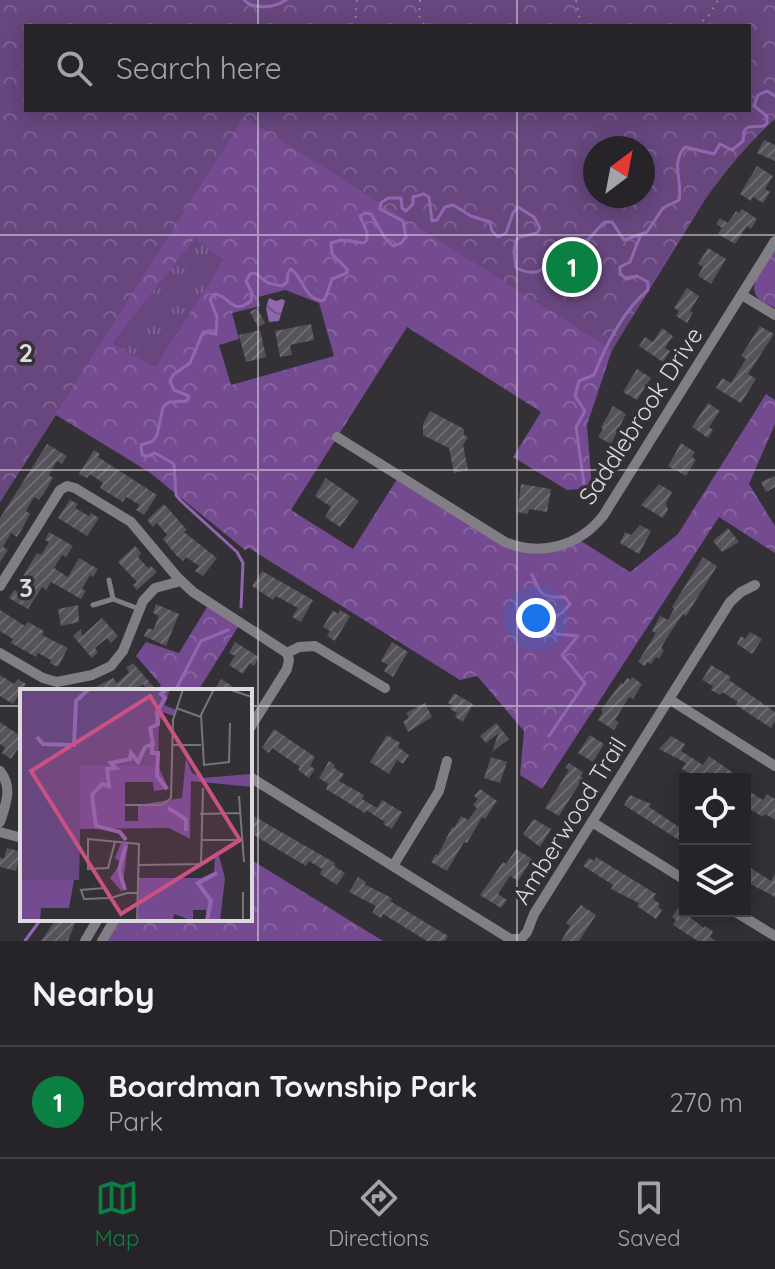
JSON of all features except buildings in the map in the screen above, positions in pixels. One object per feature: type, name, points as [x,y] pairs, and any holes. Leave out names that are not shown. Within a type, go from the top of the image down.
[{"type":"street","name":"Saddlebrook Drive","points":[[337,437],[505,542],[532,549],[561,546],[585,534],[603,516],[775,241]]},
{"type":"street","points":[[742,295],[775,315]]},
{"type":"street","points":[[0,586],[60,490],[67,486],[75,488],[131,522],[181,581],[287,653],[287,669],[252,725]]},
{"type":"street","points":[[0,653],[43,678],[57,682],[92,675],[111,666],[123,651],[143,601],[155,588],[181,581]]},
{"type":"street","name":"Amberwood Trail","points":[[252,778],[517,941],[525,936],[534,914],[730,602],[755,585]]},
{"type":"street","points":[[287,653],[299,647],[315,646],[385,688]]},
{"type":"street","points":[[669,699],[775,766]]},
{"type":"street","points":[[393,866],[439,791],[447,761]]},
{"type":"street","points":[[0,771],[7,779],[8,794],[0,822]]},
{"type":"street","points":[[592,822],[679,876]]},
{"type":"street","points":[[0,832],[20,837]]},
{"type":"street","points":[[744,917],[775,936]]},
{"type":"street","points":[[85,941],[97,921]]},
{"type":"street","points":[[102,941],[114,921]]},
{"type":"lane","points":[[109,580],[113,599]]},
{"type":"lane","points":[[93,605],[113,599],[140,610]]},
{"type":"path","points":[[355,24],[357,0]]},
{"type":"path","points":[[420,0],[419,16],[424,24]]},
{"type":"path","points":[[576,0],[581,24]]},
{"type":"path","points":[[699,24],[708,17],[718,0]]},
{"type":"green space","points":[[0,0],[775,0],[775,119],[748,143],[709,193],[612,350],[587,425],[592,488],[567,490],[513,457],[541,412],[407,327],[291,510],[353,549],[399,476],[523,548],[578,539],[630,572],[678,534],[766,394],[775,400],[775,424],[749,484],[775,526],[775,553],[719,517],[542,789],[520,775],[524,731],[477,676],[460,680],[249,548],[245,550],[149,472],[56,415],[0,502]],"holes":[[[195,238],[223,260],[155,368],[113,343]],[[285,290],[319,303],[334,356],[231,385],[219,345],[239,339],[232,313],[260,306],[258,297]]]},
{"type":"green space","points":[[0,0],[775,0],[775,119],[750,144],[706,199],[612,350],[244,117],[0,502]]},
{"type":"green space","points":[[195,237],[223,260],[155,369],[113,343]]},
{"type":"green space","points":[[775,250],[775,308],[759,299],[754,286]]},
{"type":"green space","points":[[210,602],[241,622],[199,689],[158,689],[161,685],[136,656],[146,642],[179,653]]},
{"type":"green space","points":[[252,860],[383,941],[102,941],[114,921],[252,921]]},
{"type":"water","points":[[269,298],[285,301],[279,321],[269,322],[266,308]]},
{"type":"waterway","points":[[244,0],[264,7],[286,0]]},
{"type":"waterway","points":[[241,607],[243,563],[237,552],[176,495],[174,464],[155,453],[142,455],[141,445],[153,441],[157,435],[163,407],[169,402],[187,401],[189,396],[174,390],[170,381],[173,375],[190,363],[203,332],[216,334],[217,317],[210,299],[215,294],[239,307],[251,301],[252,293],[246,281],[250,274],[255,273],[268,283],[282,286],[287,282],[291,269],[311,296],[322,301],[332,279],[347,273],[347,269],[332,254],[331,243],[341,240],[364,243],[367,232],[360,216],[365,213],[371,214],[393,246],[401,243],[406,237],[403,221],[380,209],[381,203],[388,198],[401,198],[402,208],[406,211],[413,204],[413,197],[424,194],[429,197],[432,221],[437,220],[445,207],[453,205],[471,216],[490,222],[492,231],[498,237],[506,233],[518,207],[534,217],[540,228],[537,233],[516,240],[514,252],[516,268],[539,271],[563,249],[587,240],[605,222],[612,222],[624,240],[647,232],[663,208],[679,200],[678,160],[685,147],[714,154],[720,144],[732,150],[743,141],[744,131],[748,127],[767,123],[767,116],[754,106],[758,95],[767,91],[775,96]]},
{"type":"waterway","points":[[584,484],[576,427],[585,411],[575,396],[579,381],[594,375],[623,318],[648,290],[648,282],[637,276],[627,279],[620,274],[620,267],[630,262],[641,234]]},
{"type":"waterway","points":[[532,574],[543,594],[565,597],[570,604],[553,618],[555,634],[578,636],[562,655],[585,683],[549,736]]},
{"type":"waterway","points":[[176,689],[201,641],[228,630]]},
{"type":"waterway","points":[[25,941],[40,921]]},
{"type":"place","name":"Boardman Township Park","points":[[572,267]]}]
